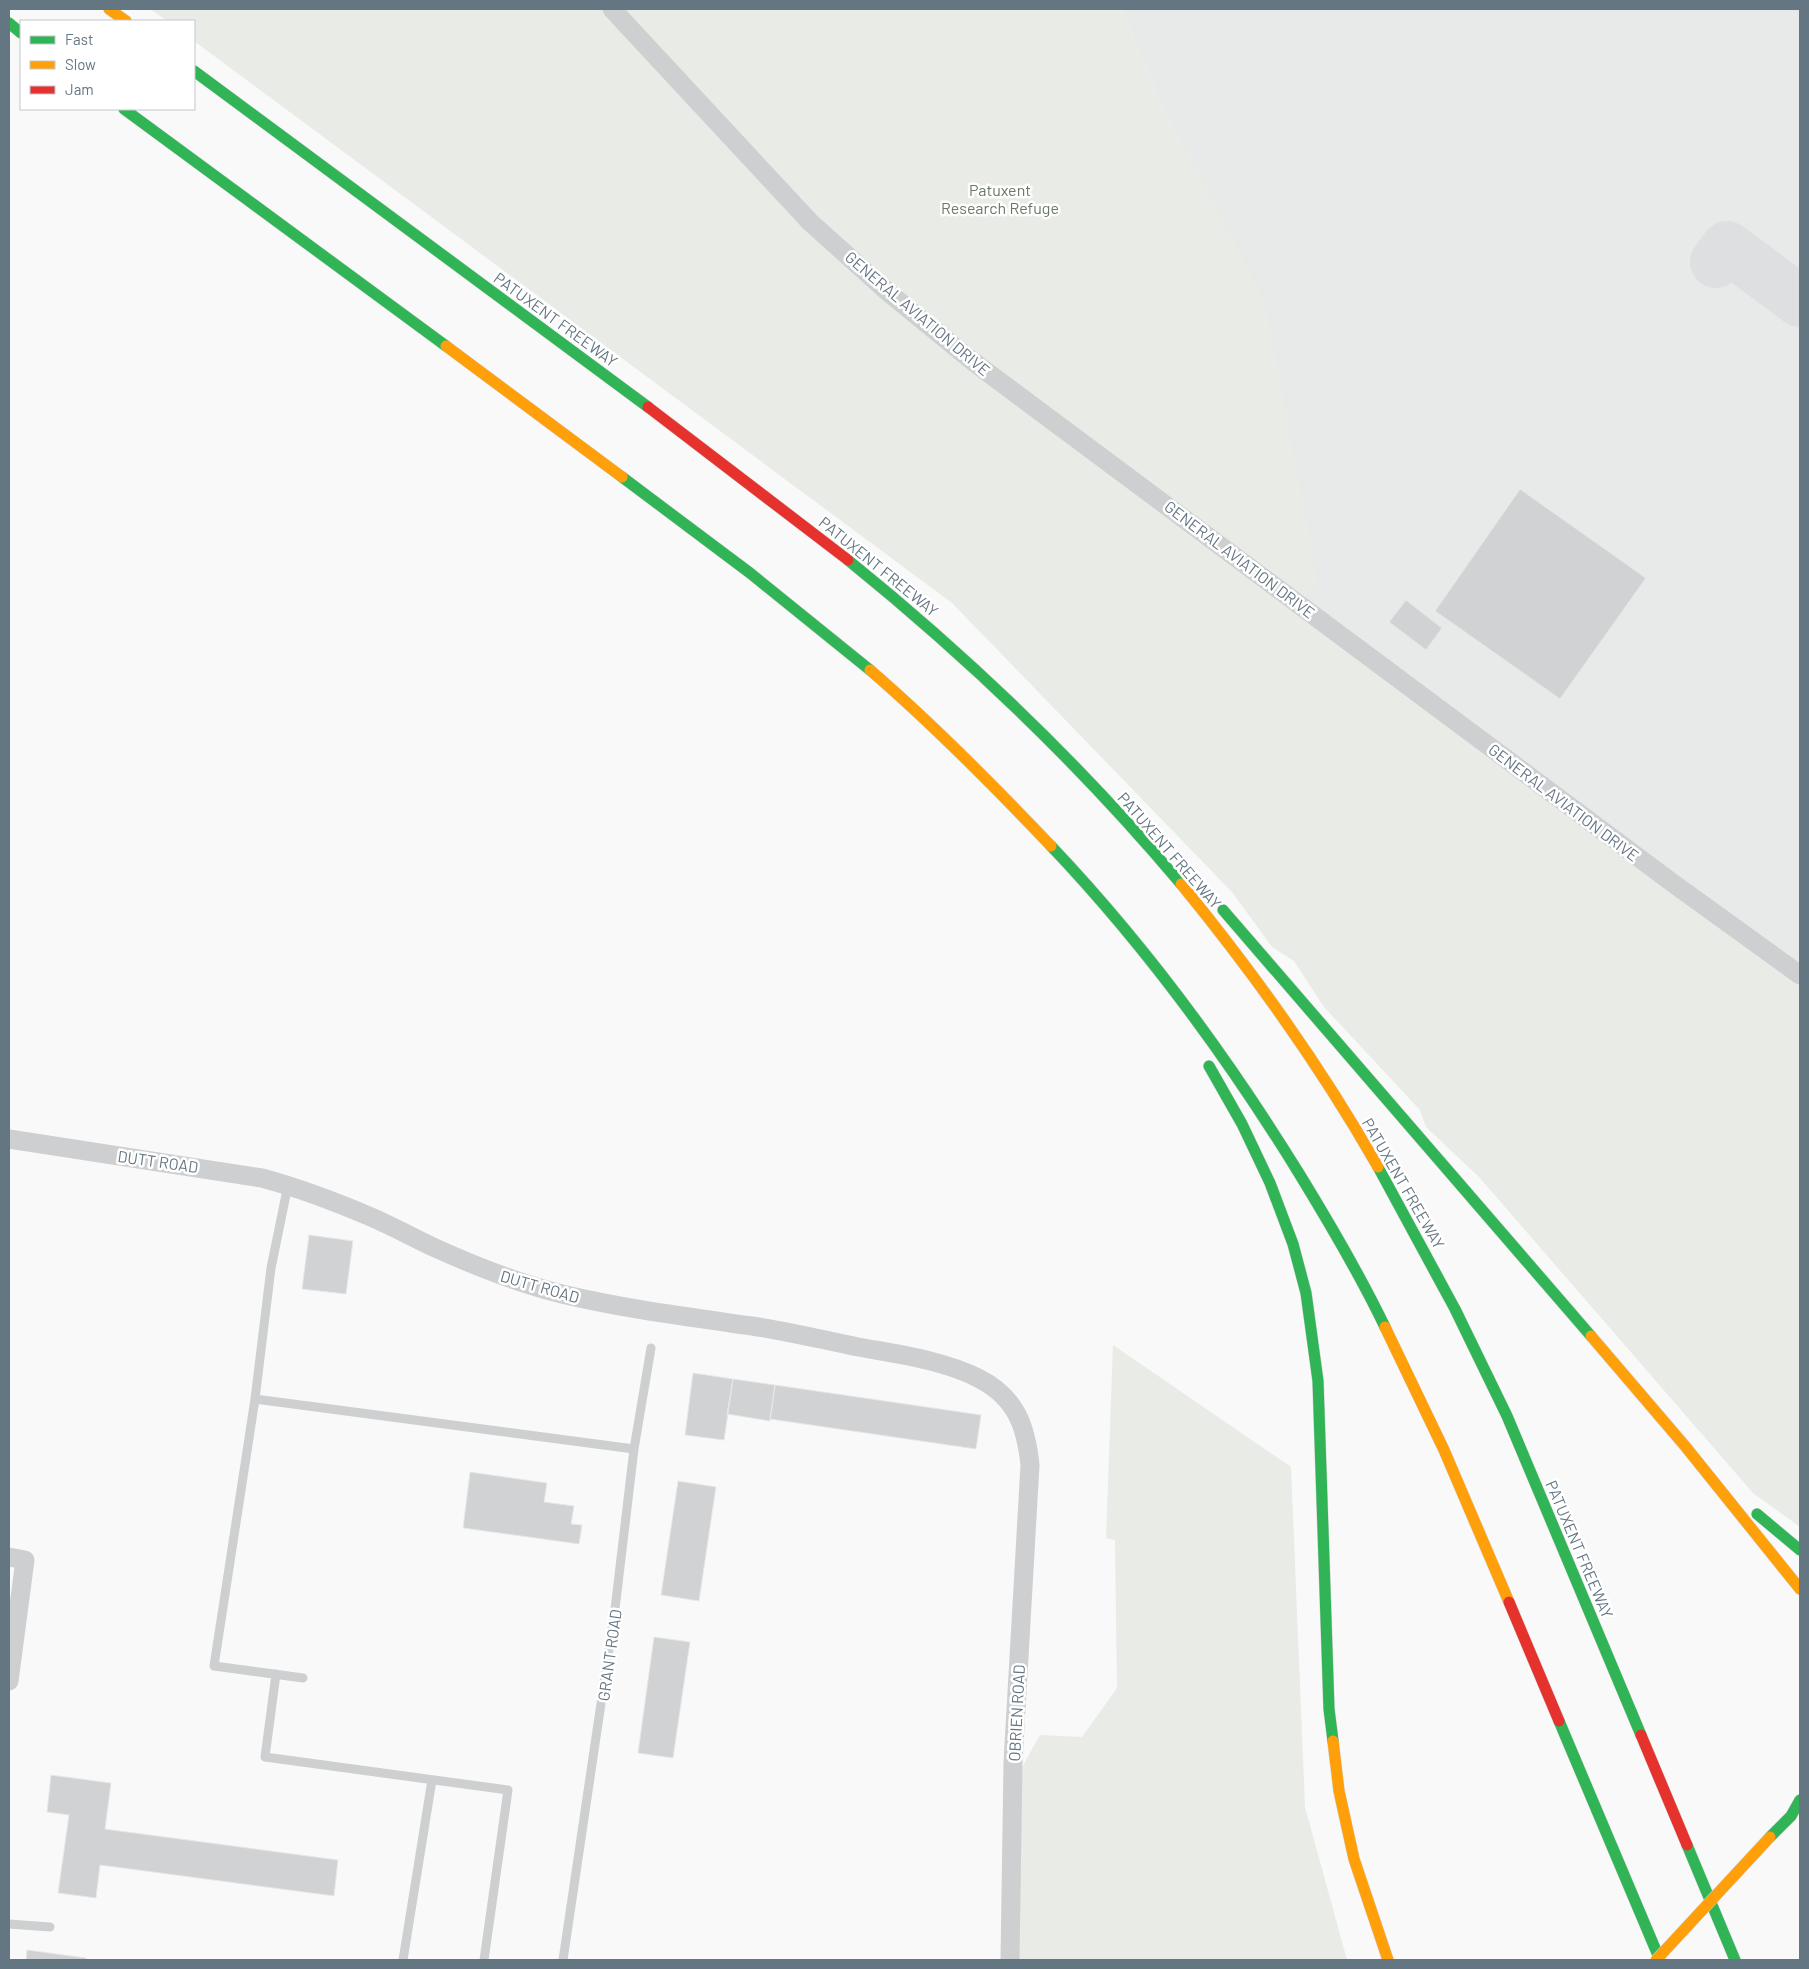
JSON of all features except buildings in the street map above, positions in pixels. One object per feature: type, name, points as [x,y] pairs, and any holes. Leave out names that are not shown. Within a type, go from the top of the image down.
[{"type":"main road","points":[[109,9],[125,20]]},
{"type":"main road","points":[[9,24],[20,32]]},
{"type":"main road","name":"PATUXENT FREEWAY","points":[[195,73],[641,402],[898,601],[964,658],[1036,727],[1117,812],[1206,916],[1272,1003],[1331,1090],[1387,1180],[1445,1288],[1507,1417],[1735,1960]]},
{"type":"main road","points":[[125,110],[750,573],[841,645],[912,707],[986,778],[1068,864],[1151,960],[1236,1076],[1272,1130],[1327,1220],[1381,1319],[1444,1450],[1660,1960]]},
{"type":"main road","points":[[1036,727],[1122,806],[1178,862]]},
{"type":"main road","points":[[986,778],[1079,894]]},
{"type":"main road","points":[[1213,898],[1685,1446],[1800,1589]]},
{"type":"main road","points":[[1200,1054],[1242,1124],[1270,1183],[1293,1244],[1306,1293],[1318,1381],[1329,1709],[1339,1791],[1354,1859],[1388,1960]]},
{"type":"main road","points":[[1685,1446],[1780,1535],[1800,1550]]},
{"type":"main road","points":[[1656,1960],[1770,1837],[1796,1814],[1800,1800]]},
{"type":"street","name":"GENERAL AVIATION DRIVE","points":[[612,9],[810,222],[889,293],[971,360],[1674,884],[1800,975]]},
{"type":"street","name":"DUTT ROAD","points":[[9,1139],[215,1169],[262,1178],[288,1185],[372,1217],[434,1247],[517,1281],[562,1294],[640,1310],[755,1327],[900,1355],[967,1372],[997,1390],[1011,1405],[1022,1422],[1028,1443],[1030,1465]]},
{"type":"street","name":"OBRIEN ROAD","points":[[1010,1960],[1012,1762],[1030,1465]]},
{"type":"street","points":[[9,1681],[17,1559]]},
{"type":"lane","points":[[288,1185],[272,1268],[255,1399],[214,1666],[303,1678]]},
{"type":"lane","name":"GRANT ROAD","points":[[563,1960],[616,1609],[634,1449],[651,1348]]},
{"type":"lane","points":[[255,1399],[634,1449]]},
{"type":"lane","points":[[276,1674],[265,1757],[508,1790],[484,1960]]},
{"type":"lane","points":[[403,1960],[432,1780]]},
{"type":"lane","points":[[9,1924],[50,1927]]},
{"type":"shaded area","points":[[1121,9],[1800,9],[1800,1016],[1277,635],[1156,91]]},
{"type":"green space","name":"Patuxent Research Refuge","points":[[150,9],[1121,9],[1156,91],[1265,301],[1318,581],[1295,612],[1370,670],[1800,985],[1800,1527],[1753,1493],[1479,1177],[1426,1127],[1420,1110],[1324,1007],[1294,961],[1272,947],[1232,892],[952,603],[195,42],[195,20],[166,20]]},
{"type":"green space","points":[[1113,1345],[1291,1467],[1305,1807],[1347,1960],[1019,1960],[1021,1769],[1040,1735],[1082,1737],[1117,1688],[1115,1540],[1106,1538]]},
{"type":"taxiway","points":[[1716,262],[1727,247],[1800,301]]},
{"type":"traffic: fast","points":[[9,23],[20,32]]},
{"type":"traffic: fast","points":[[195,72],[648,407]]},
{"type":"traffic: fast","points":[[125,110],[446,346]]},
{"type":"traffic: fast","points":[[622,477],[750,573],[870,670]]},
{"type":"traffic: fast","points":[[848,560],[937,635],[1022,714],[1104,797],[1181,884]]},
{"type":"traffic: fast","points":[[1051,846],[1153,963],[1215,1046],[1273,1131],[1311,1193],[1355,1269],[1385,1327]]},
{"type":"traffic: fast","points":[[1223,910],[1591,1336]]},
{"type":"traffic: fast","points":[[1209,1066],[1242,1124],[1270,1183],[1293,1244],[1306,1293],[1318,1381],[1329,1709],[1333,1741]]},
{"type":"traffic: fast","points":[[1378,1167],[1455,1309],[1507,1416],[1641,1735]]},
{"type":"traffic: fast","points":[[1757,1514],[1800,1550]]},
{"type":"traffic: fast","points":[[1559,1721],[1660,1960]]},
{"type":"traffic: fast","points":[[1770,1837],[1791,1816],[1800,1800]]},
{"type":"traffic: fast","points":[[1687,1845],[1735,1960]]},
{"type":"traffic: slow","points":[[109,9],[125,20]]},
{"type":"traffic: slow","points":[[446,346],[622,477]]},
{"type":"traffic: slow","points":[[870,670],[963,756],[1051,846]]},
{"type":"traffic: slow","points":[[1181,884],[1286,1021],[1378,1167]]},
{"type":"traffic: slow","points":[[1385,1327],[1444,1450],[1509,1602]]},
{"type":"traffic: slow","points":[[1591,1336],[1685,1446],[1800,1589]]},
{"type":"traffic: slow","points":[[1333,1741],[1339,1791],[1354,1859],[1388,1960]]},
{"type":"traffic: slow","points":[[1656,1960],[1770,1837]]},
{"type":"traffic: jam","points":[[648,407],[848,560]]},
{"type":"traffic: jam","points":[[1509,1602],[1559,1721]]},
{"type":"traffic: jam","points":[[1641,1735],[1687,1845]]}]
